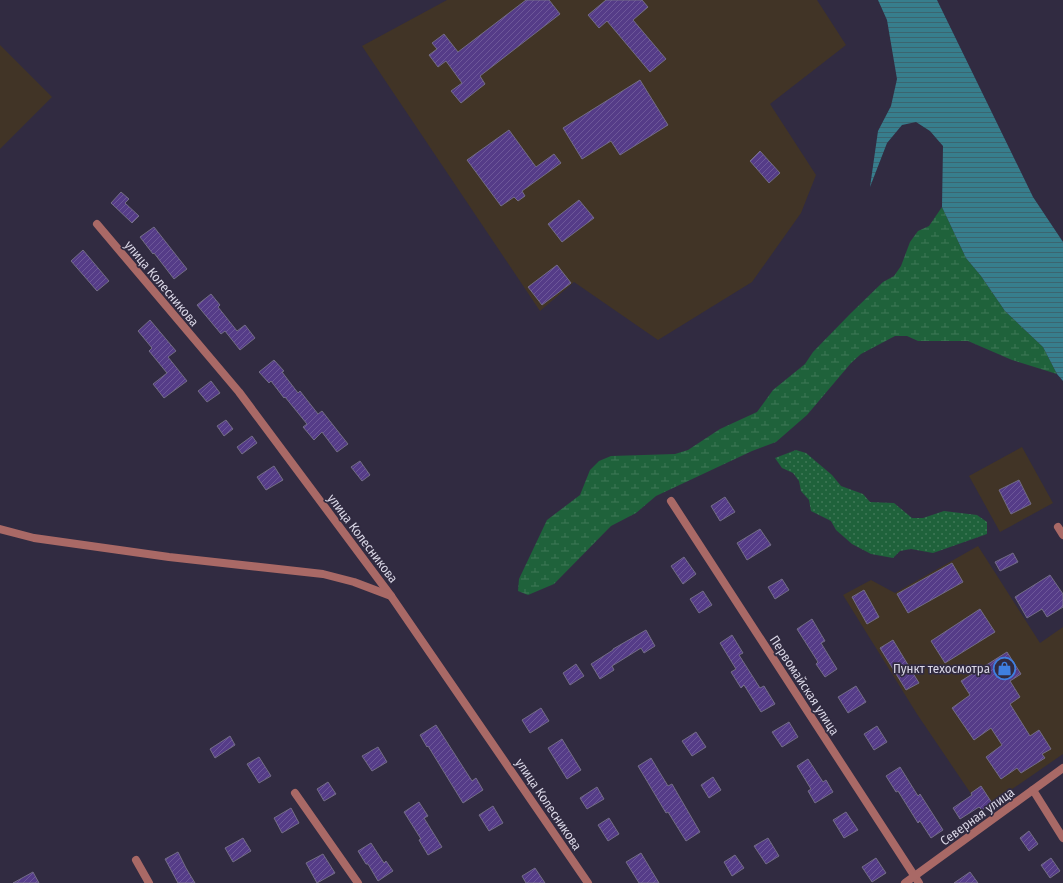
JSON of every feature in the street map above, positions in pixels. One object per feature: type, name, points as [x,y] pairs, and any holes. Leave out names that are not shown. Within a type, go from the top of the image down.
[{"type":"street","name":"улица Колесникова","points":[[97,224],[239,392],[391,596],[588,883]]},
{"type":"street","name":"Первомайская улица","points":[[671,501],[916,880]]},
{"type":"street","points":[[1058,527],[1063,535]]},
{"type":"street","points":[[0,529],[34,538],[163,556],[323,574],[354,582],[391,596]]},
{"type":"street","name":"Северная улица","points":[[905,883],[916,880],[1063,768]]},
{"type":"street","points":[[1034,790],[1063,838]]},
{"type":"street","points":[[296,793],[358,883]]},
{"type":"street","points":[[136,860],[149,883]]},
{"type":"shaded area","points":[[447,0],[817,0],[846,45],[770,104],[816,175],[801,213],[752,282],[658,340],[574,282],[540,311],[362,46]]},
{"type":"shaded area","points":[[878,0],[937,0],[1033,197],[1063,242],[1063,381],[1057,374],[1043,347],[1005,311],[981,276],[966,258],[942,207],[943,146],[930,131],[916,122],[902,125],[887,143],[870,187],[878,131],[891,106],[897,79],[887,20]]},
{"type":"shaded area","points":[[0,45],[52,97],[0,149]]},
{"type":"shaded area","points":[[1022,447],[1053,503],[1000,532],[969,476]]},
{"type":"shaded area","points":[[978,546],[1040,643],[1063,627],[1063,754],[982,810],[917,714],[843,595],[871,580],[895,593]]},
{"type":"green space","points":[[942,207],[966,258],[981,276],[1005,311],[1043,347],[1057,374],[1012,360],[968,341],[918,341],[907,336],[895,336],[861,354],[851,363],[807,415],[776,442],[752,451],[656,496],[636,513],[611,526],[554,584],[528,595],[518,591],[519,579],[547,520],[580,495],[590,470],[599,461],[611,456],[675,454],[688,450],[720,429],[757,412],[773,390],[805,364],[813,352],[883,282],[894,276],[901,266],[910,242],[918,231],[929,226]]},
{"type":"green space","points":[[796,450],[806,453],[832,475],[841,486],[863,494],[870,502],[894,503],[912,518],[923,518],[944,511],[977,515],[987,522],[987,534],[933,553],[911,549],[900,551],[893,558],[871,554],[852,544],[836,530],[831,521],[811,511],[809,500],[801,491],[799,481],[793,473],[782,468],[775,458]]},
{"type":"building","points":[[526,0],[549,0],[560,14],[480,76],[485,84],[461,103],[451,91],[462,83],[446,61],[438,67],[429,55],[437,49],[432,43],[444,34],[458,52]]},
{"type":"building","points":[[606,0],[642,0],[648,7],[633,20],[666,59],[650,72],[607,21],[599,28],[588,15]]},
{"type":"building","points":[[640,80],[668,125],[620,155],[611,141],[582,159],[563,128]]},
{"type":"building","points":[[509,130],[536,167],[554,154],[561,163],[522,191],[525,196],[518,201],[514,197],[501,206],[467,160]]},
{"type":"building","points":[[760,151],[780,173],[769,183],[750,161]]},
{"type":"building","points":[[121,192],[129,199],[125,203],[139,216],[132,223],[111,203]]},
{"type":"building","points":[[579,200],[594,218],[562,242],[548,224]]},
{"type":"building","points":[[154,227],[187,269],[174,279],[140,237]]},
{"type":"building","points":[[83,250],[109,281],[97,291],[71,261]]},
{"type":"building","points":[[557,265],[571,283],[542,305],[528,287]]},
{"type":"building","points":[[211,294],[220,305],[218,307],[237,331],[245,325],[255,338],[240,350],[225,331],[221,334],[197,305]]},
{"type":"building","points":[[150,320],[176,351],[168,357],[187,381],[164,398],[153,384],[167,373],[149,351],[152,348],[138,331]]},
{"type":"building","points":[[274,360],[284,371],[282,372],[298,393],[300,391],[318,414],[322,411],[348,444],[337,452],[322,432],[314,440],[303,427],[307,424],[271,381],[269,383],[259,372]]},
{"type":"building","points":[[211,381],[220,393],[207,402],[198,391]]},
{"type":"building","points":[[226,420],[233,429],[224,436],[217,426]]},
{"type":"building","points":[[252,436],[257,443],[242,454],[237,447]]},
{"type":"building","points":[[360,461],[370,475],[362,481],[351,467]]},
{"type":"building","points":[[274,466],[283,480],[266,490],[257,477]]},
{"type":"building","points":[[1019,480],[1031,504],[1011,514],[999,490]]},
{"type":"building","points":[[725,497],[735,512],[720,521],[711,506]]},
{"type":"building","points":[[760,529],[771,545],[747,560],[737,543]]},
{"type":"building","points":[[1013,553],[1018,562],[1000,571],[995,562]]},
{"type":"building","points":[[684,557],[696,574],[683,584],[671,566]]},
{"type":"building","points":[[952,563],[963,582],[908,613],[897,594]]},
{"type":"building","points":[[1050,575],[1063,594],[1063,607],[1047,617],[1042,609],[1027,618],[1015,597]]},
{"type":"building","points":[[782,579],[789,590],[775,599],[768,587]]},
{"type":"building","points":[[864,590],[879,617],[867,624],[852,597]]},
{"type":"building","points":[[703,591],[712,605],[699,613],[690,599]]},
{"type":"building","points":[[980,609],[995,632],[945,663],[931,641]]},
{"type":"building","points":[[812,619],[825,641],[821,643],[837,669],[825,677],[816,664],[818,662],[797,629]]},
{"type":"building","points":[[646,630],[655,646],[644,653],[641,648],[612,666],[614,670],[600,679],[591,664]]},
{"type":"building","points":[[732,635],[743,653],[739,655],[760,688],[764,686],[775,704],[761,712],[744,685],[741,688],[731,672],[736,669],[720,643]]},
{"type":"building","points":[[893,640],[919,683],[906,690],[880,648]]},
{"type":"building","points":[[1007,652],[1021,674],[1010,681],[1020,697],[1010,704],[1030,736],[1039,730],[1051,749],[1042,754],[1045,758],[1021,773],[1017,768],[1001,779],[986,757],[1002,745],[991,728],[974,740],[952,708],[970,695],[961,681]]},
{"type":"building","points":[[576,664],[584,676],[570,685],[563,673]]},
{"type":"building","points":[[856,686],[866,702],[848,713],[838,697]]},
{"type":"building","points":[[541,708],[549,721],[530,733],[522,720]]},
{"type":"building","points":[[789,722],[798,737],[782,747],[772,732]]},
{"type":"building","points":[[436,725],[472,781],[476,778],[483,790],[463,803],[420,735]]},
{"type":"building","points":[[877,726],[887,742],[874,750],[864,734]]},
{"type":"building","points":[[696,732],[706,747],[692,756],[682,741]]},
{"type":"building","points":[[230,736],[235,745],[215,758],[210,749]]},
{"type":"building","points":[[562,739],[581,770],[567,779],[548,748]]},
{"type":"building","points":[[378,747],[387,762],[372,771],[362,756]]},
{"type":"building","points":[[259,757],[271,776],[259,783],[247,764]]},
{"type":"building","points":[[651,758],[668,786],[672,784],[700,832],[686,841],[668,812],[666,813],[638,766]]},
{"type":"building","points":[[808,759],[823,782],[826,780],[833,792],[815,803],[808,791],[811,789],[797,766]]},
{"type":"building","points":[[900,767],[918,796],[920,794],[943,830],[931,838],[920,821],[918,823],[898,791],[896,792],[886,776]]},
{"type":"building","points":[[713,777],[721,790],[709,798],[701,785]]},
{"type":"building","points":[[328,782],[336,794],[324,801],[317,789]]},
{"type":"building","points":[[981,786],[992,803],[982,810],[979,807],[960,819],[953,808],[972,795],[971,793]]},
{"type":"building","points":[[597,787],[604,799],[587,809],[580,798]]},
{"type":"building","points":[[419,802],[428,816],[424,818],[442,847],[428,855],[419,840],[421,839],[404,812]]},
{"type":"building","points":[[493,806],[503,823],[489,831],[479,815]]},
{"type":"building","points":[[291,808],[299,823],[282,833],[274,818]]},
{"type":"building","points":[[846,812],[858,830],[844,838],[833,820]]},
{"type":"building","points":[[609,818],[619,834],[608,841],[598,825]]},
{"type":"building","points":[[1029,831],[1038,844],[1029,851],[1020,838]]},
{"type":"building","points":[[243,838],[251,851],[233,862],[225,848]]},
{"type":"building","points":[[768,838],[779,856],[766,864],[754,846]]},
{"type":"building","points":[[371,843],[384,863],[386,861],[393,871],[378,881],[358,851]]},
{"type":"building","points":[[178,852],[195,883],[178,883],[165,859]]},
{"type":"building","points":[[641,853],[659,883],[639,883],[626,862]]},
{"type":"building","points":[[323,854],[335,873],[317,883],[306,863]]},
{"type":"building","points":[[735,855],[744,868],[732,876],[724,862]]},
{"type":"building","points":[[876,858],[886,873],[872,882],[862,867]]},
{"type":"building","points":[[1051,858],[1060,871],[1050,878],[1041,865]]},
{"type":"building","points":[[535,868],[545,883],[526,883],[522,876]]},
{"type":"building","points":[[33,872],[39,883],[13,883]]},
{"type":"building","points":[[970,872],[978,883],[954,883]]},
{"type":"place","name":"Пункт техосмотра","points":[[1005,668]]}]
